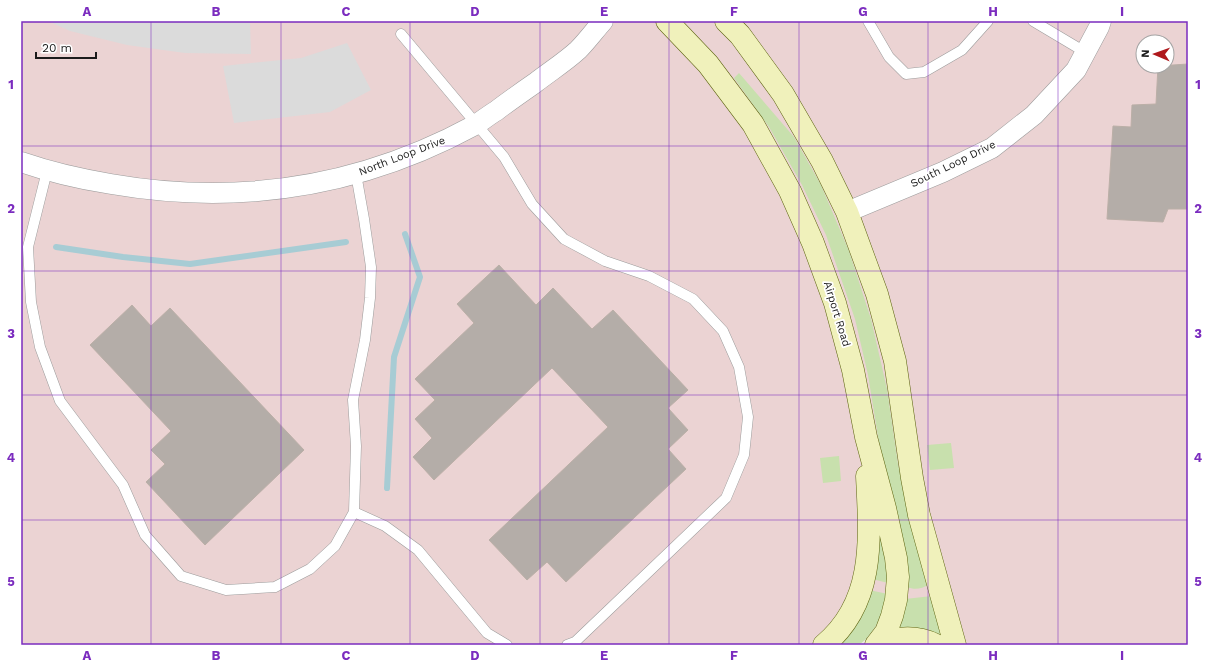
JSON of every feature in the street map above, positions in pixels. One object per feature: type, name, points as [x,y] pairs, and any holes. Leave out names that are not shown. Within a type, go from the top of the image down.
[{"type":"main road","name":"Airport Road","points":[[667,21],[708,64],[753,124],[790,190],[813,243],[835,303],[855,377],[866,437],[885,508],[896,558],[898,577],[896,600],[886,632],[876,645]]},
{"type":"main road","points":[[726,21],[740,35],[783,94],[822,161],[847,212],[877,294],[895,361],[912,478],[919,515],[955,645]]},
{"type":"main road","points":[[824,645],[844,625],[856,605],[864,582],[869,539],[866,437]]},
{"type":"main road","points":[[876,645],[888,640],[913,638],[936,645]]},
{"type":"street","name":"North Loop Drive","points":[[21,162],[47,171],[88,180],[145,190],[198,194],[256,192],[306,186],[356,174],[436,144],[476,125],[526,90],[578,49],[603,21]]},
{"type":"street","name":"South Loop Drive","points":[[847,212],[943,172],[992,148],[1034,115],[1076,70],[1099,27],[1100,21]]},
{"type":"lane","points":[[868,21],[889,57],[906,74],[924,72],[962,50],[988,21]]},
{"type":"lane","points":[[1033,21],[1085,52]]},
{"type":"lane","points":[[401,34],[504,157],[532,204],[564,239],[605,261],[649,276],[693,299],[723,331],[739,367],[748,417],[744,455],[726,498],[575,642],[566,645]]},
{"type":"lane","points":[[47,171],[28,247],[31,302],[40,347],[60,401],[94,444],[123,485],[145,535],[181,576],[226,590],[275,587],[310,569],[335,546],[354,512],[356,446],[353,400],[365,340],[370,298],[371,273],[356,174]]},
{"type":"lane","points":[[354,512],[385,526],[418,550],[487,633],[507,645]]},
{"type":"shaded area","points":[[21,21],[1188,21],[1188,645],[949,645],[896,630],[871,634],[828,645],[21,645]]},
{"type":"shaded area","points":[[48,21],[250,21],[251,54],[185,53],[127,45],[70,31]]},
{"type":"shaded area","points":[[347,43],[371,90],[330,112],[234,123],[223,66],[301,58]]},
{"type":"green space","points":[[739,73],[794,137],[821,185],[849,251],[871,319],[887,389],[898,464],[928,585],[918,589],[907,587],[879,443],[868,375],[855,319],[826,235],[802,185],[769,127],[734,78]]},
{"type":"green space","points":[[951,443],[954,468],[930,470],[927,445]]},
{"type":"green space","points":[[839,456],[841,481],[823,483],[820,458]]},
{"type":"green space","points":[[879,518],[888,583],[872,579]]},
{"type":"green space","points":[[869,590],[888,594],[884,609],[878,622],[870,634],[859,645],[837,645]]},
{"type":"green space","points":[[932,596],[942,633],[937,637],[896,630],[905,599]]},
{"type":"building","points":[[1188,64],[1188,209],[1168,209],[1163,222],[1107,219],[1113,126],[1131,127],[1132,105],[1156,104],[1158,74],[1175,74],[1175,65]]},
{"type":"building","points":[[499,265],[536,305],[553,288],[592,329],[613,310],[688,390],[668,408],[688,430],[668,449],[686,469],[566,582],[547,562],[527,580],[489,540],[608,427],[552,368],[434,480],[413,457],[432,438],[415,419],[435,400],[415,379],[474,323],[457,304]]},
{"type":"building","points":[[132,305],[151,326],[170,308],[304,450],[205,545],[146,482],[165,464],[151,450],[171,431],[90,345]]},
{"type":"waterway","points":[[387,488],[394,357],[420,277],[405,234]]},
{"type":"waterway","points":[[56,247],[123,257],[190,264],[346,242]]}]
